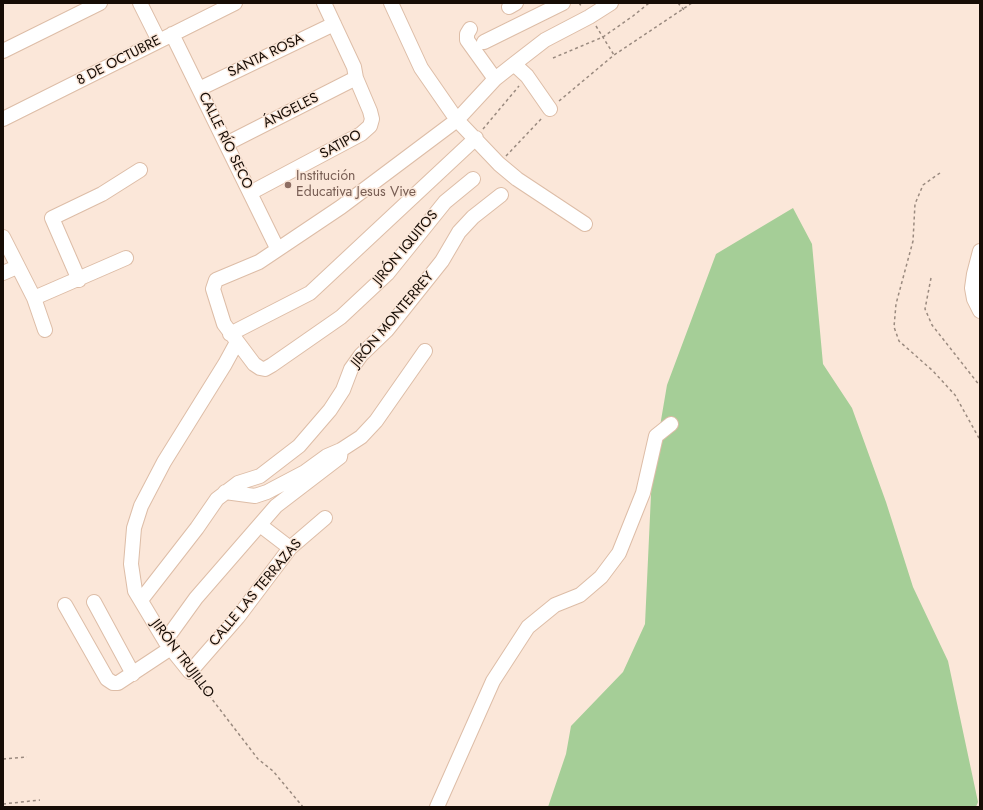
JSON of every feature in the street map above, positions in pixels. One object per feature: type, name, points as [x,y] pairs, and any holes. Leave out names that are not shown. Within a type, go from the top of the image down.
[{"type":"street","points":[[3,51],[100,3]]},
{"type":"street","points":[[140,3],[159,41]]},
{"type":"street","name":"8 DE OCTUBRE","points":[[5,114],[235,3]]},
{"type":"street","points":[[314,3],[330,26]]},
{"type":"street","points":[[324,3],[330,26],[346,71],[356,78]]},
{"type":"street","points":[[391,3],[421,68],[456,120],[476,138],[499,164],[517,179],[585,224]]},
{"type":"street","points":[[484,42],[563,3]]},
{"type":"street","points":[[476,138],[310,294],[234,338],[224,324],[213,290],[214,284],[221,277],[259,262],[277,248],[341,207],[456,120],[495,79],[545,40],[612,3]]},
{"type":"street","name":"SANTA ROSA","points":[[199,89],[330,26]]},
{"type":"street","points":[[470,29],[467,34],[467,40],[495,79]]},
{"type":"street","name":"CALLE RÍO SECO","points":[[172,34],[277,248]]},
{"type":"street","points":[[514,64],[527,76],[550,109]]},
{"type":"street","name":"SATIPO","points":[[250,193],[368,129],[372,119],[356,78]]},
{"type":"street","name":"ÁNGELES","points":[[226,144],[356,78]]},
{"type":"street","points":[[79,280],[52,218],[102,194],[140,170]]},
{"type":"street","name":"JIRÓN IQUITOS","points":[[234,338],[260,368],[265,368],[341,318],[387,274],[445,202],[472,179]]},
{"type":"street","name":"JIRÓN MONTERREY","points":[[141,600],[198,528],[217,499],[238,483],[260,476],[299,446],[330,410],[342,390],[351,369],[361,355],[392,323],[442,261],[459,232],[473,217],[502,195]]},
{"type":"street","points":[[3,237],[34,298],[45,330]]},
{"type":"street","points":[[980,251],[972,288],[974,299],[980,311]]},
{"type":"street","points":[[34,298],[79,280],[126,258]]},
{"type":"street","points":[[3,273],[17,267]]},
{"type":"street","name":"JIRÓN TRUJILLO","points":[[190,672],[168,644],[135,591],[132,564],[134,528],[141,506],[164,462],[234,338]]},
{"type":"street","points":[[225,492],[255,496],[266,492],[305,472],[327,456],[341,450],[361,437],[376,421],[425,351]]},
{"type":"street","points":[[437,807],[493,681],[528,627],[555,605],[580,595],[601,577],[618,553],[643,492],[656,436],[671,424]]},
{"type":"street","points":[[65,604],[107,679],[113,683],[118,683],[132,674],[168,644],[196,598],[276,506],[340,457],[341,450]]},
{"type":"street","name":"CALLE LAS TERRAZAS","points":[[190,672],[238,616],[290,548],[325,518]]},
{"type":"street","points":[[260,525],[290,548]]},
{"type":"street","points":[[94,602],[132,674]]},
{"type":"path","points":[[580,3],[604,37],[614,55]]},
{"type":"path","points":[[553,58],[604,37],[648,3]]},
{"type":"path","points":[[678,3],[684,10]]},
{"type":"path","points":[[499,164],[550,109],[614,55],[684,10],[692,3]]},
{"type":"path","points":[[476,138],[527,76]]},
{"type":"path","points":[[940,173],[923,185],[915,204],[913,241],[896,304],[894,328],[898,341],[933,371],[955,395],[980,440]]},
{"type":"path","points":[[931,278],[925,309],[932,325],[980,386]]},
{"type":"path","name":"JIRÓN TRUJILLO","points":[[190,672],[258,759],[273,771],[303,807]]},
{"type":"path","points":[[3,759],[27,757]]},
{"type":"path","points":[[3,804],[40,800]]},
{"type":"green space","points":[[793,208],[812,244],[823,364],[852,408],[886,502],[913,587],[948,661],[978,802],[976,807],[548,807],[566,754],[571,726],[623,672],[645,624],[652,473],[667,385],[716,254]]},
{"type":"place","name":"Institución Educativa Jesus Vive","points":[[288,185]]}]
